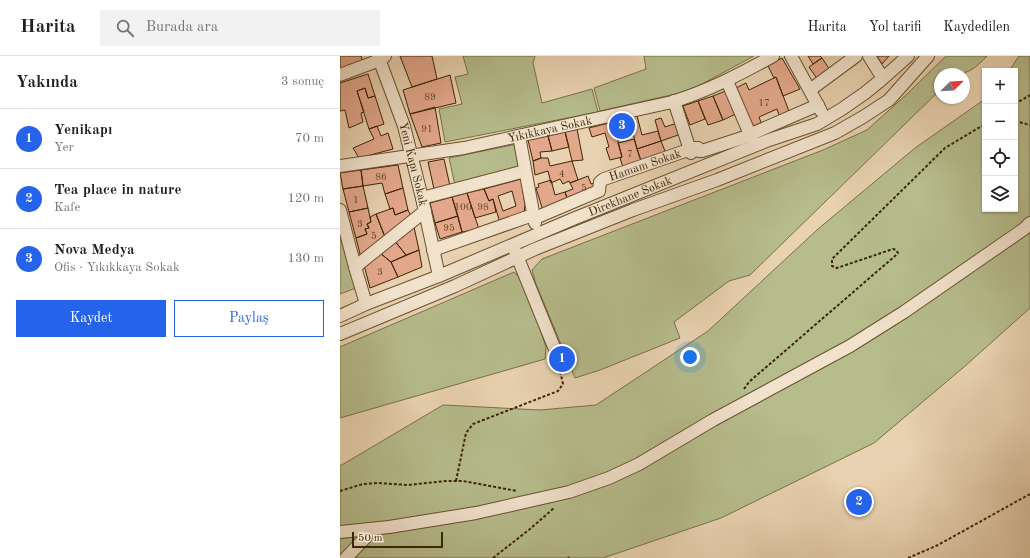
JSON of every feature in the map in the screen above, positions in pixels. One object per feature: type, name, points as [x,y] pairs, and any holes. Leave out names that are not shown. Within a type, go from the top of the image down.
[{"type":"street","name":"Yıkıkkaya Sokak","points":[[340,166],[464,148],[674,101],[691,96],[727,81],[773,56]]},
{"type":"street","points":[[792,56],[810,90],[856,56]]},
{"type":"street","points":[[869,56],[879,72]]},
{"type":"street","name":"Direkhane Sokak","points":[[340,316],[366,304],[439,276],[511,244],[769,140],[817,124],[865,93],[908,56]]},
{"type":"street","points":[[340,334],[455,286],[518,257],[633,210],[717,180],[835,133],[889,100],[928,56]]},
{"type":"street","points":[[340,75],[381,57]]},
{"type":"street","name":"Yeni Kapı Sokak","points":[[381,57],[404,126],[439,276]]},
{"type":"street","points":[[727,81],[751,137]]},
{"type":"street","name":"Hamam Sokak","points":[[433,250],[530,216],[535,218],[599,191],[600,182],[604,179],[698,148],[702,151],[751,137],[820,108],[810,90]]},
{"type":"street","points":[[674,101],[690,151]]},
{"type":"street","points":[[519,136],[535,218],[536,234]]},
{"type":"street","points":[[422,198],[525,171]]},
{"type":"street","points":[[340,210],[366,304]]},
{"type":"street","points":[[355,267],[424,211]]},
{"type":"street","points":[[340,532],[476,513],[569,492],[609,478],[639,464],[713,420],[856,343],[916,304],[1024,229],[1030,223]]},
{"type":"street","points":[[511,244],[518,257],[554,347]]},
{"type":"street","points":[[346,558],[365,538],[369,529]]},
{"type":"path","points":[[1018,102],[1030,95]]},
{"type":"path","points":[[1018,122],[1030,125]]},
{"type":"path","points":[[742,393],[749,382],[898,253],[893,249],[837,268],[832,266],[832,259],[945,148],[982,126]]},
{"type":"path","points":[[456,481],[466,433],[473,424],[558,391],[563,384],[554,347]]},
{"type":"path","points":[[340,491],[364,484],[378,483],[408,485],[463,480],[518,491],[532,500]]},
{"type":"path","points":[[908,558],[938,545],[1030,494]]},
{"type":"path","points":[[493,558],[530,530],[558,505]]},
{"type":"green space","points":[[463,56],[535,56],[533,63],[542,103],[592,89],[598,112],[445,142],[439,109],[462,104],[455,77],[468,74]]},
{"type":"green space","points":[[644,56],[754,56],[689,91],[600,111],[594,88],[646,69]]},
{"type":"green space","points":[[946,56],[987,56],[976,67],[970,70],[970,68],[934,68],[934,96],[750,275],[729,281],[674,322],[680,338],[600,370],[575,378],[536,284],[532,270],[542,259],[823,150],[867,130]]},
{"type":"green space","points":[[1019,56],[1030,56],[1030,308],[964,367],[874,443],[721,518],[603,558],[340,558],[340,466],[443,405],[540,410],[596,405],[708,331],[818,229],[915,148],[982,101],[982,212],[1018,212],[1018,68],[1011,68]]},
{"type":"green space","points":[[517,144],[524,168],[455,185],[449,158]]},
{"type":"green space","points":[[340,225],[356,288],[340,294]]},
{"type":"green space","points":[[514,272],[524,282],[546,347],[545,359],[340,418],[340,347]]},
{"type":"building","points":[[340,56],[361,56],[363,63],[340,70]]},
{"type":"building","points":[[400,56],[432,56],[437,79],[412,87]]},
{"type":"building","points":[[808,56],[820,56],[822,58],[813,64]]},
{"type":"building","points":[[877,56],[889,56],[882,64]]},
{"type":"building","points":[[782,58],[800,89],[783,96],[776,77],[774,78],[768,66]]},
{"type":"building","points":[[822,58],[830,70],[818,80],[809,67]]},
{"type":"building","points":[[368,74],[375,96],[368,98],[365,88],[357,91],[364,112],[361,113],[363,122],[349,128],[345,110],[340,111],[340,83]]},
{"type":"building","points":[[450,75],[456,103],[410,114],[403,90]]},
{"type":"building","points":[[776,77],[790,114],[780,118],[777,109],[759,117],[762,125],[753,129],[736,88],[746,83],[749,90]]},
{"type":"building","points":[[365,88],[368,98],[375,96],[384,124],[369,129],[357,91]]},
{"type":"building","points":[[728,90],[738,113],[723,120],[713,96]]},
{"type":"building","points":[[713,96],[723,120],[708,125],[698,101]]},
{"type":"building","points":[[698,101],[705,119],[690,125],[683,106]]},
{"type":"building","points":[[435,107],[441,143],[422,147],[410,114]]},
{"type":"building","points":[[637,116],[642,135],[658,131],[661,141],[637,149],[629,118]]},
{"type":"building","points":[[629,118],[632,131],[616,135],[613,122]]},
{"type":"building","points":[[661,118],[665,127],[677,123],[681,134],[661,141],[655,120]]},
{"type":"building","points":[[613,122],[622,157],[610,160],[606,148],[609,147],[605,133],[592,137],[589,128]]},
{"type":"building","points":[[377,126],[381,136],[388,133],[393,149],[359,158],[353,148],[374,139],[369,129]]},
{"type":"building","points":[[577,129],[583,160],[572,161],[565,132]]},
{"type":"building","points":[[565,132],[569,147],[552,151],[548,136]]},
{"type":"building","points":[[548,136],[552,151],[540,152],[541,158],[533,161],[528,140]]},
{"type":"building","points":[[634,139],[642,164],[624,170],[620,158],[622,157],[618,143]]},
{"type":"building","points":[[661,141],[667,156],[642,164],[637,149]]},
{"type":"building","points":[[541,158],[548,158],[550,166],[572,161],[578,180],[570,183],[569,181],[563,184],[560,179],[551,183],[548,171],[535,175],[533,161]]},
{"type":"building","points":[[444,159],[450,186],[434,189],[428,162]]},
{"type":"building","points":[[398,165],[403,188],[385,194],[382,183],[363,186],[361,170]]},
{"type":"building","points":[[361,170],[363,186],[343,189],[340,173]]},
{"type":"building","points":[[588,176],[591,184],[595,183],[597,190],[568,201],[565,192],[573,189],[570,183]]},
{"type":"building","points":[[521,179],[525,205],[524,212],[500,223],[493,199],[489,201],[484,189]],"holes":[[[512,191],[516,206],[503,211],[498,196]]]},
{"type":"building","points":[[551,180],[555,195],[565,192],[568,201],[543,211],[536,188],[539,187],[538,184]]},
{"type":"building","points":[[363,186],[368,208],[349,212],[343,189]]},
{"type":"building","points":[[403,188],[408,210],[395,215],[393,208],[390,209],[385,194]]},
{"type":"building","points":[[484,189],[489,201],[493,199],[496,212],[475,218],[467,193]]},
{"type":"building","points":[[467,193],[479,229],[462,232],[452,197]]},
{"type":"building","points":[[452,197],[458,216],[435,223],[430,203]]},
{"type":"building","points":[[368,208],[371,222],[367,224],[369,228],[365,229],[367,234],[356,238],[349,212]]},
{"type":"building","points":[[393,208],[395,215],[408,210],[412,218],[385,237],[376,214]]},
{"type":"building","points":[[376,214],[385,237],[361,258],[356,238],[367,234],[365,229],[369,228],[367,224],[371,222],[370,217]]},
{"type":"building","points":[[458,216],[462,232],[440,239],[435,223]]},
{"type":"building","points":[[414,227],[419,250],[406,255],[394,240]]},
{"type":"building","points":[[394,240],[406,255],[391,262],[380,253]]},
{"type":"building","points":[[419,250],[422,267],[398,277],[391,262]]},
{"type":"building","points":[[380,253],[391,262],[398,277],[370,288],[364,265]]},
{"type":"place","name":"Nova Medya","points":[[622,126]]},
{"type":"place","name":"Yenikapı","points":[[562,359]]},
{"type":"place","name":"Tea place in nature","points":[[859,502]]}]
